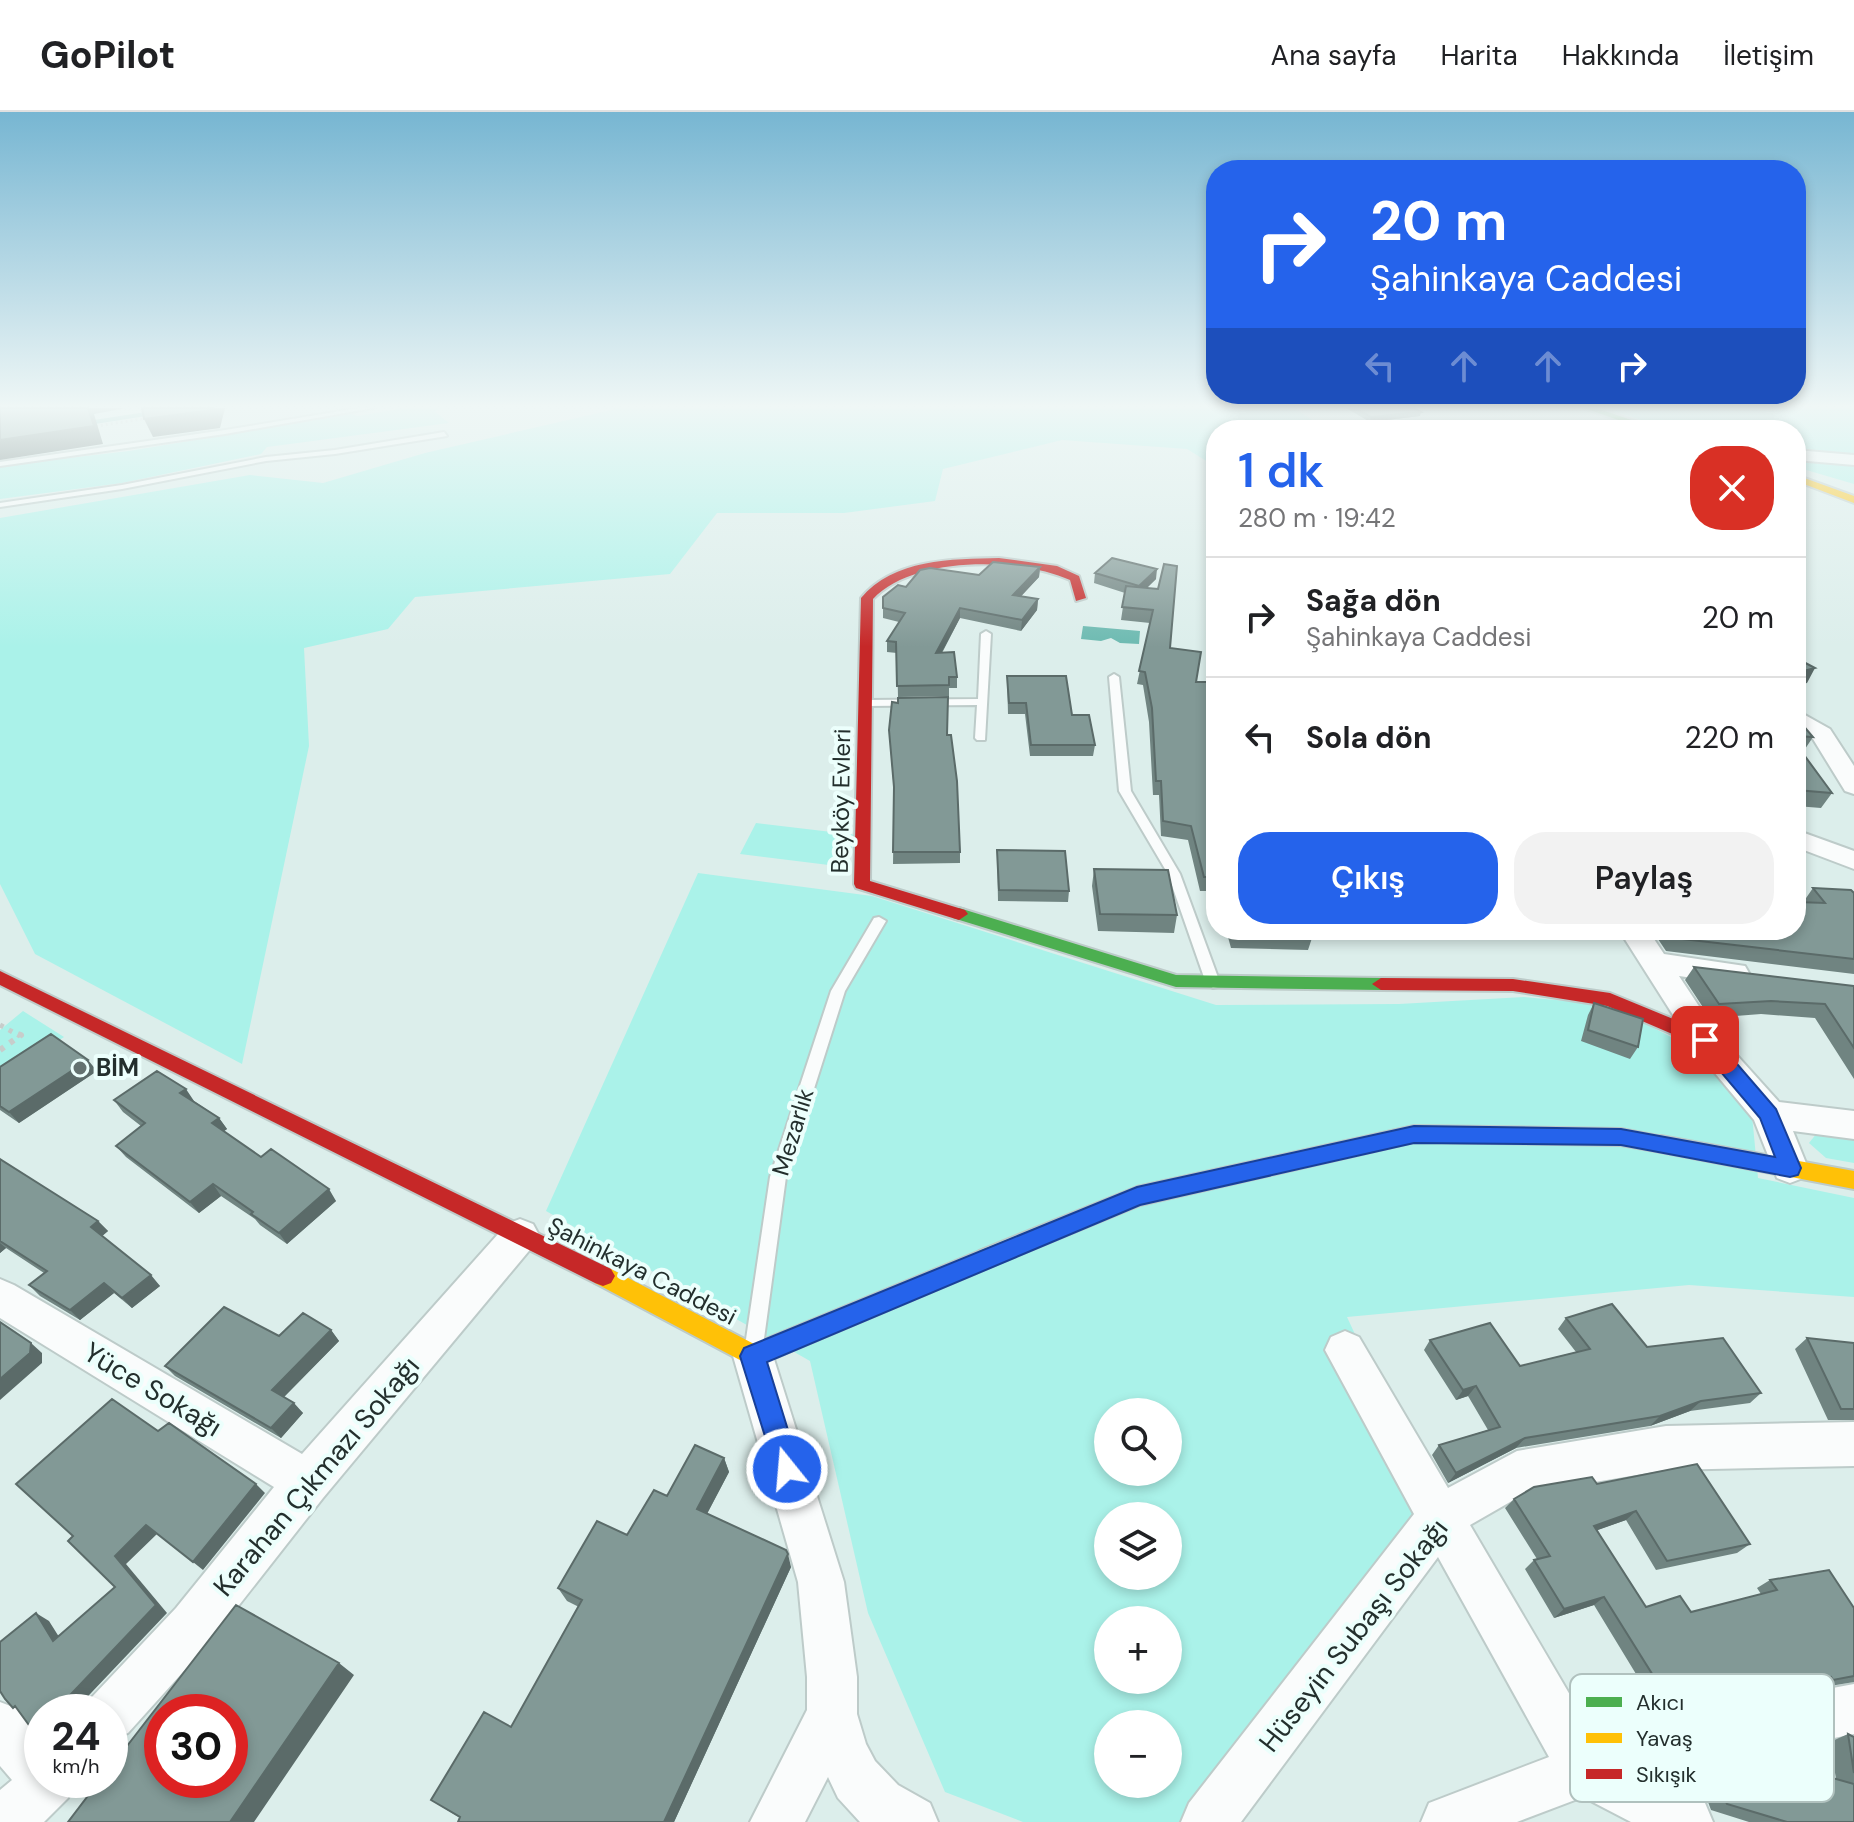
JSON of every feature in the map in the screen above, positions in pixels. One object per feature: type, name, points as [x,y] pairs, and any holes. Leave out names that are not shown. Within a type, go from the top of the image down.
[{"type":"street","points":[[1822,488],[1854,500]]},
{"type":"street","name":"Beyköy Evleri","points":[[1080,598],[1080,588],[1073,576],[1056,567],[1030,561],[933,567],[877,585],[867,595],[864,607],[867,703],[862,884],[1176,981],[1513,985],[1610,1000],[1705,1040]]},
{"type":"street","points":[[1806,724],[1822,734],[1854,786]]},
{"type":"street","points":[[1806,842],[1854,861]]},
{"type":"street","points":[[1640,940],[1705,1040],[1769,1114],[1790,1168]]},
{"type":"street","points":[[1656,963],[1758,976]]},
{"type":"street","name":"Şahinkaya Caddesi","points":[[0,979],[520,1235],[753,1356],[1137,1196],[1414,1134],[1621,1137],[1854,1180]]},
{"type":"street","points":[[1769,1114],[1854,1125]]},
{"type":"street","name":"Karahan Çıkmazı Sokağı","points":[[128,1695],[193,1625],[307,1482],[520,1235]]},
{"type":"street","name":"Yüce Sokağı","points":[[0,1297],[307,1482]]},
{"type":"street","points":[[1345,1350],[1570,1744]]},
{"type":"street","points":[[753,1356],[821,1582],[832,1677],[832,1714],[838,1746],[852,1775],[872,1799],[911,1822]]},
{"type":"street","name":"Hüseyin Subaşı Sokağı","points":[[1208,1822],[1440,1518],[1517,1473],[1666,1448],[1854,1444]]},
{"type":"street","points":[[1834,1713],[1854,1709]]},
{"type":"street","points":[[777,1822],[832,1714]]},
{"type":"street","points":[[0,1727],[24,1754]]},
{"type":"street","points":[[1448,1822],[1570,1776]]},
{"type":"street","points":[[5,1822],[28,1798]]},
{"type":"street","points":[[1647,1802],[1686,1822]]},
{"type":"lane","points":[[0,505],[117,488]]},
{"type":"lane","points":[[981,738],[986,634]]},
{"type":"lane","points":[[1114,677],[1125,791],[1174,874],[1213,983]]},
{"type":"lane","points":[[867,703],[981,702]]},
{"type":"lane","name":"Mezarlık","points":[[753,1356],[778,1177],[838,991],[879,921]]},
{"type":"path","points":[[0,1025],[21,1035],[0,1050]]},
{"type":"shaded area","points":[[0,488],[85,488],[0,499]]},
{"type":"shaded area","points":[[176,488],[938,488],[935,501],[844,513],[717,513],[670,574],[415,597],[388,629],[304,648],[309,746],[242,1064],[35,954],[0,884],[0,518]]},
{"type":"shaded area","points":[[1083,626],[1140,631],[1139,644],[1120,643],[1111,638],[1101,641],[1081,639]]},
{"type":"shaded area","points":[[756,823],[857,835],[845,867],[740,854]]},
{"type":"shaded area","points":[[698,873],[872,896],[1216,1005],[1399,1004],[1524,997],[1609,1005],[1708,1056],[1752,1115],[1758,1178],[1854,1198],[1854,1297],[1689,1285],[1347,1317],[1440,1518],[1179,1822],[1023,1822],[945,1792],[868,1613],[810,1361],[546,1211]]},
{"type":"shaded area","points":[[23,1011],[64,1037],[0,1079],[0,1030]]},
{"type":"shaded area","points":[[1817,1133],[1854,1134],[1854,1163],[1826,1158],[1809,1143]]},
{"type":"building","points":[[1112,558],[1157,569],[1139,586],[1095,573]]},
{"type":"building","points":[[993,562],[1040,567],[1013,595],[1038,599],[1022,620],[960,608],[936,653],[954,652],[957,677],[949,677],[949,685],[897,686],[896,642],[887,641],[905,613],[883,608],[883,597],[898,585],[906,587],[920,570],[930,568],[979,575]]},
{"type":"building","points":[[1164,564],[1177,566],[1170,648],[1201,652],[1196,682],[1206,682],[1206,877],[1191,826],[1163,821],[1161,781],[1156,781],[1152,708],[1145,672],[1139,671],[1153,610],[1122,607],[1126,586],[1158,589]]},
{"type":"building","points":[[1007,676],[1066,676],[1072,715],[1089,715],[1095,745],[1031,745],[1026,703],[1009,703]]},
{"type":"building","points":[[948,697],[947,735],[951,735],[957,781],[960,852],[893,852],[894,787],[889,730],[892,702],[898,703],[898,698]]},
{"type":"building","points":[[1806,758],[1832,793],[1806,791]]},
{"type":"building","points":[[997,850],[1065,851],[1069,891],[999,890]]},
{"type":"building","points":[[1094,869],[1168,870],[1177,915],[1100,914]]},
{"type":"building","points":[[1813,888],[1851,890],[1854,893],[1854,959],[1691,940],[1806,940],[1806,902],[1825,903]]},
{"type":"building","points":[[1694,967],[1854,986],[1854,1048],[1825,1004],[1771,1001],[1719,1004]]},
{"type":"building","points":[[1594,1003],[1643,1019],[1638,1047],[1588,1030]]},
{"type":"building","points":[[51,1034],[88,1060],[9,1112],[0,1106],[0,1067]]},
{"type":"building","points":[[157,1071],[186,1089],[180,1093],[219,1118],[212,1123],[261,1157],[271,1149],[329,1189],[279,1233],[213,1184],[190,1202],[116,1146],[145,1123],[114,1100]]},
{"type":"building","points":[[0,1159],[98,1221],[91,1227],[151,1275],[122,1298],[104,1283],[70,1310],[29,1285],[47,1271],[0,1241]]},
{"type":"building","points":[[1612,1304],[1647,1347],[1723,1338],[1761,1393],[1701,1401],[1660,1416],[1525,1438],[1456,1473],[1439,1445],[1500,1427],[1476,1386],[1463,1390],[1430,1340],[1490,1323],[1520,1366],[1590,1349],[1566,1318]]},
{"type":"building","points":[[224,1307],[279,1336],[303,1313],[331,1330],[272,1390],[294,1403],[271,1428],[165,1366]]},
{"type":"building","points":[[0,1322],[31,1343],[30,1353],[0,1379]]},
{"type":"building","points":[[1807,1338],[1854,1343],[1854,1409],[1841,1409]]},
{"type":"building","points":[[112,1399],[158,1431],[169,1423],[256,1484],[193,1562],[146,1525],[115,1556],[156,1605],[71,1694],[24,1694],[24,1718],[0,1691],[0,1642],[36,1613],[53,1641],[115,1587],[68,1541],[73,1536],[16,1484]]},
{"type":"building","points":[[695,1445],[724,1458],[697,1509],[786,1550],[788,1554],[664,1822],[458,1822],[460,1817],[431,1800],[484,1712],[511,1727],[582,1600],[558,1588],[597,1521],[627,1535],[654,1490],[667,1496]]},
{"type":"building","points":[[1697,1464],[1750,1544],[1667,1561],[1636,1511],[1594,1526],[1646,1607],[1680,1596],[1691,1612],[1777,1590],[1770,1580],[1829,1570],[1854,1608],[1854,1676],[1834,1680],[1834,1674],[1652,1674],[1604,1597],[1564,1609],[1534,1560],[1550,1556],[1514,1499],[1534,1487],[1592,1477],[1597,1484]]},
{"type":"building","points":[[236,1605],[339,1663],[248,1796],[248,1694],[167,1694]]},
{"type":"building","points":[[144,1724],[144,1798],[246,1798],[230,1822],[68,1822],[86,1798],[128,1798],[128,1745]]},
{"type":"building","points":[[1848,1734],[1854,1737],[1854,1773]]},
{"type":"building","points":[[1834,1778],[1854,1784],[1854,1822],[1787,1822],[1727,1804],[1834,1802]]},
{"type":"traffic: fast","points":[[959,914],[1176,981],[1381,984]]},
{"type":"traffic: fast","points":[[987,1258],[1137,1196],[1414,1134],[1621,1137],[1661,1144]]},
{"type":"traffic: slow","points":[[1822,488],[1854,500]]},
{"type":"traffic: slow","points":[[1661,1144],[1854,1180]]},
{"type":"traffic: slow","points":[[603,1276],[753,1356],[987,1258]]},
{"type":"traffic: jam","points":[[959,914],[862,884],[867,598],[880,584],[903,573],[965,562],[1030,564],[1057,570],[1075,578],[1080,598]]},
{"type":"traffic: jam","points":[[0,977],[603,1276]]},
{"type":"traffic: jam","points":[[1381,984],[1513,985],[1610,1000],[1705,1040]]},
{"type":"place","name":"BİM","points":[[80,1068]]},
{"type":"route","points":[[787,1469],[753,1356],[1137,1196],[1414,1134],[1621,1137],[1790,1168],[1769,1114],[1705,1040]]}]
